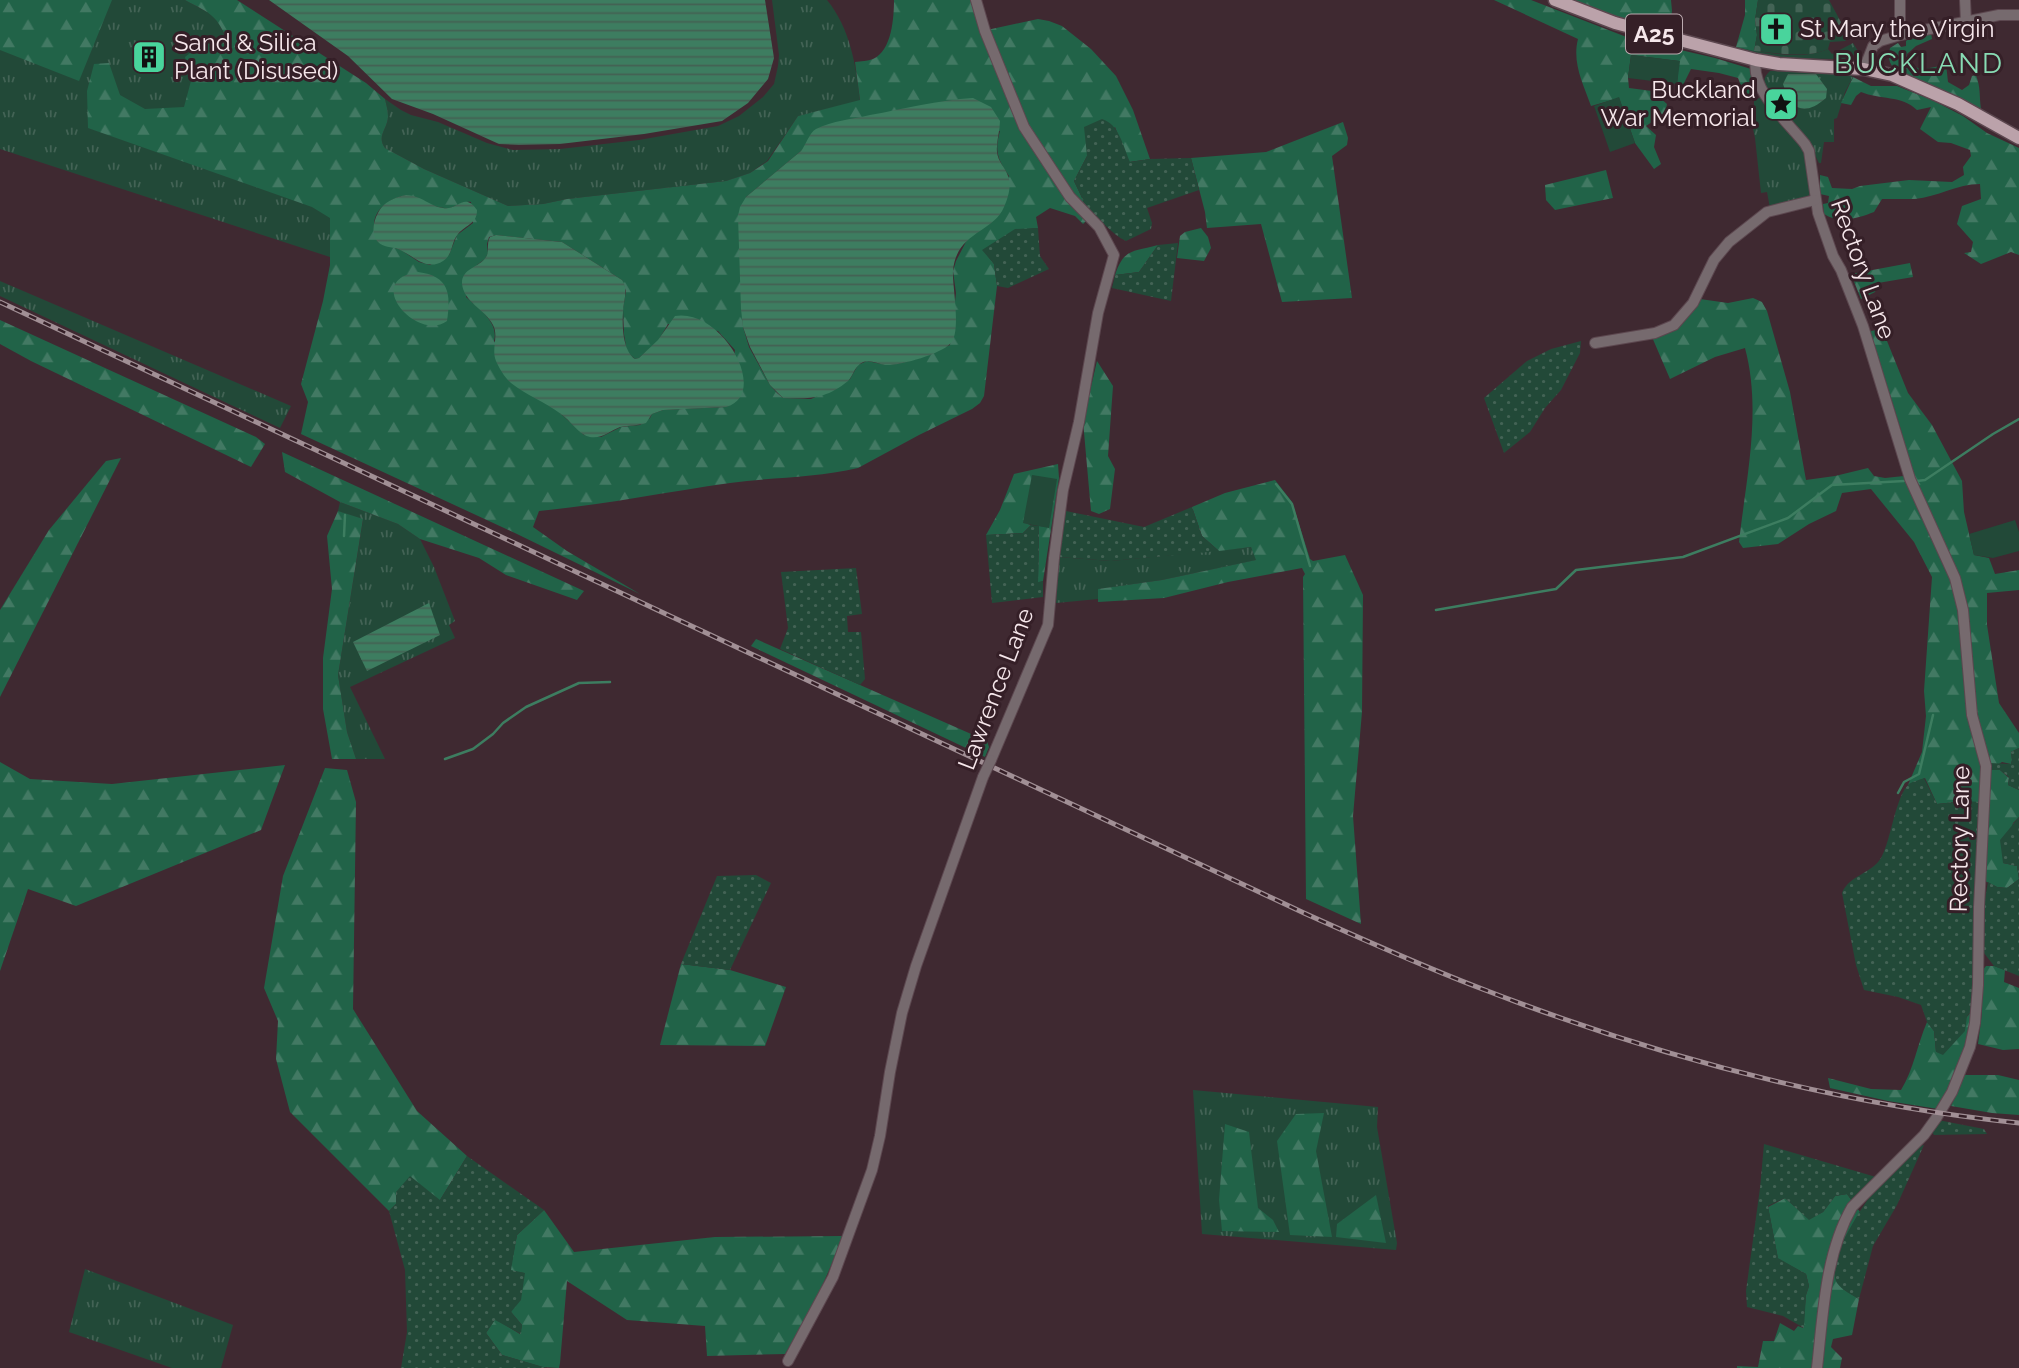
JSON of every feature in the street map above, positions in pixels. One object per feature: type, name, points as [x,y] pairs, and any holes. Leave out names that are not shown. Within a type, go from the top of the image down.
[{"type":"main road","name":"A25","points":[[1555,0],[1615,23],[1756,60],[1864,69],[1892,75],[1933,92],[2019,138]]},
{"type":"street","name":"Lawrence Lane","points":[[788,1361],[833,1277],[872,1170],[890,1072],[916,966],[983,777],[1048,625],[1063,490],[1079,422],[1098,313],[1114,255],[1099,227],[1070,197],[1024,127],[985,31],[976,0]]},
{"type":"street","points":[[1900,0],[1900,35]]},
{"type":"street","points":[[1965,0],[1966,22]]},
{"type":"street","points":[[1864,69],[1873,46],[1880,41],[1999,15],[2019,15]]},
{"type":"street","name":"Rectory Lane","points":[[1756,60],[1755,69],[1760,88],[1809,151],[1815,200],[1833,256],[1863,326],[1910,479],[1955,578],[1964,610],[1972,715],[1986,766],[1978,985],[1970,1048],[1952,1092],[1924,1135],[1887,1170],[1847,1217],[1831,1265],[1817,1368]]},
{"type":"street","points":[[1595,343],[1656,333],[1674,325],[1693,303],[1722,248],[1768,212],[1815,200]]},
{"type":"green space","points":[[0,0],[185,0],[211,14],[219,22],[235,62],[330,196],[330,257],[0,149]]},
{"type":"green space","points":[[0,0],[112,0],[79,81],[0,50]]},
{"type":"green space","points":[[185,0],[237,0],[366,83],[385,99],[388,121],[382,140],[385,148],[424,169],[508,206],[726,181],[750,173],[768,161],[798,116],[860,100],[855,62],[873,59],[884,49],[891,33],[894,0],[974,0],[987,30],[1038,19],[1062,26],[1091,49],[1116,76],[1133,110],[1150,159],[1129,162],[1115,127],[1087,156],[1074,181],[1088,219],[1083,224],[1075,216],[1050,208],[1036,217],[1038,228],[1015,230],[983,250],[994,264],[997,286],[984,396],[972,409],[858,468],[826,474],[730,483],[539,511],[533,527],[567,551],[640,594],[301,434],[308,402],[301,384],[330,265],[330,218],[312,207],[88,128],[87,91],[94,64],[109,63],[120,95],[145,109],[184,107],[191,81],[185,57],[202,44],[229,44],[217,21]],"holes":[[[1000,131],[998,155],[1009,176],[956,261],[953,271],[956,293],[950,345],[920,358],[897,364],[867,361],[858,365],[850,379],[840,386],[811,399],[783,398],[770,385],[749,347],[743,327],[741,286],[746,197],[807,144]],[[406,195],[445,208],[471,202],[473,223],[457,235],[449,255],[430,265],[378,242],[374,227],[377,214],[390,201]],[[496,235],[562,242],[622,280],[626,291],[623,309],[624,334],[627,352],[635,359],[658,341],[668,324],[718,331],[735,350],[726,407],[663,410],[652,414],[640,425],[621,427],[601,437],[584,435],[560,413],[494,341],[491,322],[466,297],[477,265],[488,253],[489,237]]]},
{"type":"green space","points":[[772,0],[827,0],[846,35],[854,61],[860,101],[798,116],[767,161],[750,173],[726,181],[508,206],[424,169],[385,148],[383,144],[382,136],[388,116],[385,99],[411,115],[438,122],[487,143],[513,150],[560,149],[639,140],[718,126],[739,116],[763,97],[774,84],[779,55]]},
{"type":"green space","points":[[1494,0],[1531,0],[1629,38],[1751,69],[1757,91],[1753,95],[1745,96],[1738,78],[1691,69],[1683,85],[1677,84],[1679,61],[1631,55],[1629,88],[1652,91],[1667,104],[1665,113],[1646,126],[1656,135],[1654,147],[1661,164],[1654,169],[1635,143],[1619,98],[1591,106],[1577,65],[1578,39]]},
{"type":"green space","points":[[1574,0],[1671,0],[1669,32],[1623,19]]},
{"type":"green space","points":[[1745,0],[1758,0],[1754,51],[1736,47],[1745,15]]},
{"type":"green space","points":[[1758,0],[1829,0],[1849,37],[1845,41],[1830,42],[1828,49],[1810,54],[1754,51]]},
{"type":"green space","points":[[1931,33],[1932,39],[1916,46],[1907,54],[1907,63],[1921,68],[1946,64],[1948,82],[1962,90],[1969,85],[1972,76],[1976,75],[1980,110],[1900,73],[1892,65],[1889,59],[1890,48],[1898,43],[1901,47],[1906,46],[1906,41],[1910,38]]},
{"type":"green space","points":[[1853,43],[1858,51],[1851,57],[1841,59],[1778,58],[1737,50],[1736,47],[1794,55],[1828,49],[1832,54]]},
{"type":"green space","points":[[1631,55],[1680,61],[1677,84],[1628,78]]},
{"type":"green space","points":[[1770,71],[1847,73],[1853,77],[1837,118],[1834,119],[1834,142],[1824,142],[1821,163],[1767,90],[1764,79]]},
{"type":"green space","points":[[1853,77],[1871,86],[1897,86],[1934,101],[1963,116],[1987,133],[2019,148],[2019,255],[2011,252],[1981,264],[1964,253],[1971,252],[1973,242],[1957,224],[1962,206],[1981,199],[1980,184],[1963,186],[1923,198],[1882,199],[1874,212],[1856,218],[1836,219],[1824,214],[1823,204],[1828,203],[1829,196],[1820,194],[1820,175],[1828,177],[1832,188],[1852,189],[1909,180],[1952,182],[1964,175],[1963,167],[1971,156],[1970,150],[1951,143],[1938,142],[1920,129],[1931,107],[1917,110],[1905,102],[1861,92],[1851,105],[1841,103]]},
{"type":"green space","points":[[1619,97],[1635,143],[1610,152],[1594,106]]},
{"type":"green space","points":[[1761,97],[1806,152],[1811,192],[1808,197],[1770,208],[1767,192],[1761,193],[1751,120],[1754,117],[1754,101]]},
{"type":"green space","points":[[1102,119],[1113,126],[1130,162],[1191,158],[1199,190],[1147,208],[1152,223],[1151,229],[1126,241],[1086,211],[1074,181],[1087,156],[1084,127]]},
{"type":"green space","points":[[1343,122],[1348,138],[1347,145],[1332,156],[1352,298],[1282,302],[1261,224],[1207,228],[1191,158],[1266,152]]},
{"type":"green space","points":[[1606,170],[1613,198],[1555,210],[1546,200],[1545,185]]},
{"type":"green space","points":[[1038,228],[1040,256],[1049,269],[1008,288],[997,286],[994,264],[982,250],[1015,229]]},
{"type":"green space","points":[[1201,228],[1208,237],[1211,248],[1204,261],[1177,258],[1180,236]]},
{"type":"green space","points":[[1178,243],[1171,301],[1112,288],[1115,275],[1139,272],[1158,245]]},
{"type":"green space","points":[[1158,245],[1139,272],[1115,275],[1118,266],[1130,252]]},
{"type":"green space","points":[[1910,263],[1913,277],[1878,283],[1875,292],[1861,299],[1851,274]]},
{"type":"green space","points":[[0,281],[291,406],[280,428],[0,296]]},
{"type":"green space","points":[[1753,298],[1762,302],[1767,311],[1790,392],[1806,480],[1868,468],[1874,476],[1904,476],[1964,595],[1958,572],[1912,474],[1870,331],[1878,330],[1887,341],[1908,393],[1932,425],[1962,481],[1964,512],[1974,555],[1989,558],[1995,574],[2019,570],[2019,590],[1987,593],[1987,625],[1999,703],[2019,733],[2019,748],[2011,752],[2011,764],[2002,762],[1990,770],[2000,770],[2009,778],[2008,785],[2019,790],[2019,817],[2013,823],[2003,863],[2017,866],[2019,879],[2007,888],[1985,881],[1965,801],[1937,804],[1925,778],[1908,785],[1922,752],[1932,577],[1914,542],[1871,489],[1842,493],[1836,511],[1778,544],[1743,548],[1739,542],[1752,420],[1750,372],[1745,348],[1715,357],[1670,379],[1652,337],[1678,327],[1700,299],[1728,303]]},
{"type":"green space","points":[[0,320],[256,437],[265,444],[251,467],[0,344]]},
{"type":"green space","points":[[1581,341],[1580,353],[1561,390],[1545,408],[1530,432],[1504,453],[1484,398],[1527,361],[1551,349]]},
{"type":"green space","points":[[1097,361],[1113,386],[1108,456],[1115,469],[1110,509],[1099,514],[1091,511],[1083,421]]},
{"type":"green space","points":[[282,452],[584,591],[577,600],[506,575],[479,558],[420,539],[398,524],[340,502],[285,472]]},
{"type":"green space","points":[[121,458],[0,697],[0,610],[49,530],[106,461]]},
{"type":"green space","points":[[1058,464],[1059,478],[1043,581],[1038,583],[1039,526],[1049,527],[1024,523],[1031,525],[1023,533],[986,535],[1000,510],[1014,474]]},
{"type":"green space","points":[[1032,475],[1057,479],[1049,528],[1023,523]]},
{"type":"green space","points":[[1275,480],[1292,502],[1310,559],[1313,561],[1345,555],[1363,595],[1362,712],[1353,816],[1361,924],[1306,899],[1305,574],[1302,568],[1164,598],[1098,602],[1098,589],[1162,580],[1256,560],[1251,547],[1219,551],[1202,536],[1192,507],[1225,493]]},
{"type":"green space","points":[[340,502],[398,524],[420,539],[455,621],[449,625],[455,638],[350,687],[385,759],[356,759],[347,732],[338,675],[363,520],[338,511]]},
{"type":"green space","points":[[1192,507],[1202,536],[1219,551],[1111,561],[1059,557],[1066,511],[1144,527]]},
{"type":"green space","points":[[338,511],[363,519],[338,675],[347,732],[356,759],[332,759],[323,709],[323,658],[332,589],[327,536]]},
{"type":"green space","points":[[2015,520],[2019,532],[2019,551],[1993,558],[1974,555],[1969,534]]},
{"type":"green space","points":[[1031,525],[1039,526],[1038,582],[1043,581],[1043,597],[992,603],[986,535],[1023,533]]},
{"type":"green space","points":[[1251,547],[1257,560],[1162,580],[1099,589],[1098,599],[1056,603],[1059,557],[1111,561]]},
{"type":"green space","points":[[856,568],[862,614],[847,616],[848,632],[861,632],[865,679],[860,685],[780,649],[788,628],[781,572]]},
{"type":"green space","points":[[756,639],[987,741],[989,747],[985,757],[751,646]]},
{"type":"green space","points":[[2019,748],[2019,790],[2008,785],[2009,777],[2000,770],[1990,770],[1990,763],[2011,764],[2011,752]]},
{"type":"green space","points":[[0,762],[30,779],[112,784],[285,765],[261,830],[76,906],[28,889],[0,971]]},
{"type":"green space","points":[[325,768],[347,770],[356,802],[353,1009],[417,1111],[467,1156],[440,1200],[396,1204],[389,1211],[290,1112],[276,1059],[278,1021],[264,988],[283,876]]},
{"type":"green space","points":[[1924,778],[1937,804],[1981,802],[1973,1010],[1967,1016],[1965,1031],[1943,1055],[1936,1052],[1934,1031],[1927,1022],[1921,1005],[1864,990],[1856,965],[1842,893],[1850,882],[1878,862],[1904,790],[1911,783]]},
{"type":"green space","points":[[2019,817],[2019,879],[2017,866],[2003,863],[2000,840]]},
{"type":"green space","points":[[756,875],[771,883],[730,970],[681,964],[717,876]]},
{"type":"green space","points":[[2019,879],[2019,976],[1994,966],[1984,953],[1988,882],[2007,888]]},
{"type":"green space","points":[[681,964],[730,970],[786,987],[765,1046],[660,1045]]},
{"type":"green space","points":[[1986,966],[2005,970],[2004,982],[2019,988],[2019,1049],[2003,1050],[1978,1044],[1982,1013],[1982,971]]},
{"type":"green space","points":[[1973,1010],[1964,1057],[1938,1109],[1830,1088],[1828,1078],[1871,1089],[1901,1090],[1927,1022],[1934,1031],[1936,1052]]},
{"type":"green space","points":[[1964,1075],[1998,1075],[2019,1080],[2019,1115],[1951,1106]]},
{"type":"green space","points":[[1193,1090],[1378,1107],[1377,1127],[1396,1250],[1202,1234]]},
{"type":"green space","points":[[1324,1113],[1316,1151],[1332,1237],[1290,1235],[1277,1141],[1296,1114]]},
{"type":"green space","points":[[1938,1120],[1984,1129],[1987,1134],[1934,1135],[1931,1130]]},
{"type":"green space","points":[[1225,1124],[1249,1132],[1258,1208],[1273,1220],[1279,1232],[1222,1231],[1219,1200]]},
{"type":"green space","points":[[1764,1144],[1876,1177],[1852,1201],[1847,1194],[1835,1196],[1823,1212],[1809,1220],[1785,1198],[1768,1206],[1778,1258],[1806,1274],[1809,1286],[1804,1328],[1783,1316],[1747,1307],[1746,1291]]},
{"type":"green space","points":[[1924,1145],[1897,1205],[1873,1246],[1859,1299],[1837,1283],[1835,1269],[1840,1251],[1864,1205],[1880,1183],[1912,1151]]},
{"type":"green space","points":[[467,1156],[544,1210],[517,1235],[511,1270],[525,1273],[521,1300],[511,1312],[522,1325],[521,1334],[495,1320],[486,1333],[502,1355],[547,1368],[401,1368],[407,1332],[405,1270],[389,1211],[396,1204],[396,1192],[410,1176],[440,1200]]},
{"type":"green space","points":[[1847,1194],[1860,1212],[1840,1247],[1843,1289],[1859,1299],[1852,1335],[1833,1339],[1831,1347],[1842,1358],[1840,1368],[1737,1368],[1758,1367],[1763,1341],[1774,1341],[1780,1323],[1794,1331],[1798,1326],[1803,1328],[1809,1286],[1806,1274],[1778,1259],[1768,1207],[1785,1198],[1809,1219],[1823,1212],[1835,1196]]},
{"type":"green space","points":[[1376,1195],[1386,1243],[1336,1237],[1337,1224]]},
{"type":"green space","points":[[544,1210],[574,1252],[715,1237],[842,1236],[824,1282],[785,1354],[707,1356],[705,1326],[627,1320],[567,1281],[559,1368],[542,1367],[502,1355],[486,1333],[495,1319],[520,1334],[522,1325],[511,1312],[524,1273],[510,1271],[517,1235]]},
{"type":"green space","points":[[85,1269],[233,1325],[221,1368],[172,1368],[69,1332]]},
{"type":"shaded area","points":[[269,0],[765,0],[774,58],[768,79],[748,103],[722,121],[560,144],[499,144],[392,99],[348,56]]},
{"type":"shaded area","points":[[1788,74],[1816,74],[1827,89],[1826,98],[1805,109],[1794,105],[1783,84]]},
{"type":"shaded area","points":[[973,98],[991,107],[1000,121],[997,152],[1010,187],[999,216],[968,240],[956,258],[953,271],[956,309],[954,338],[945,348],[919,359],[885,365],[863,362],[848,381],[825,395],[783,398],[770,385],[743,327],[738,216],[746,197],[801,151],[811,133],[822,126],[921,105]]},
{"type":"shaded area","points":[[406,195],[443,208],[468,202],[477,210],[471,224],[458,234],[449,255],[443,261],[425,264],[398,249],[382,245],[375,238],[374,224],[379,210],[390,201]]},
{"type":"shaded area","points":[[496,235],[562,242],[622,280],[625,292],[624,338],[635,359],[658,340],[675,316],[693,317],[709,325],[724,338],[742,370],[744,386],[739,399],[726,407],[663,410],[652,414],[646,423],[620,427],[598,437],[582,433],[561,414],[511,383],[499,367],[495,356],[493,325],[463,290],[465,274],[483,261],[488,252],[490,237]]},
{"type":"shaded area","points":[[418,272],[436,277],[446,287],[449,302],[447,321],[435,326],[422,324],[400,308],[394,297],[394,286],[402,277]]},
{"type":"shaded area","points":[[429,603],[440,635],[367,671],[353,642]]},
{"type":"waterway","points":[[1917,481],[1925,480],[2019,419]]},
{"type":"waterway","points":[[1436,610],[1556,589],[1576,570],[1683,557],[1788,518],[1832,485],[1904,481]]},
{"type":"waterway","points":[[1276,484],[1292,504],[1310,566]]},
{"type":"waterway","points":[[344,536],[345,515]]},
{"type":"waterway","points":[[445,759],[473,749],[526,707],[579,683],[610,682]]},
{"type":"waterway","points":[[1898,793],[1904,782],[1919,774],[1933,715]]},
{"type":"railway","points":[[0,302],[1304,913],[1439,972],[1615,1036],[1748,1074],[1883,1103],[2019,1123]]},
{"type":"place","name":"St Mary the Virgin","points":[[1776,29]]},
{"type":"place","name":"Sand & Silica Plant (Disused)","points":[[149,57]]},
{"type":"place","name":"Buckland War Memorial","points":[[1781,104]]},
{"type":"district","name":"BUCKLAND","points":[[1919,63]]}]
